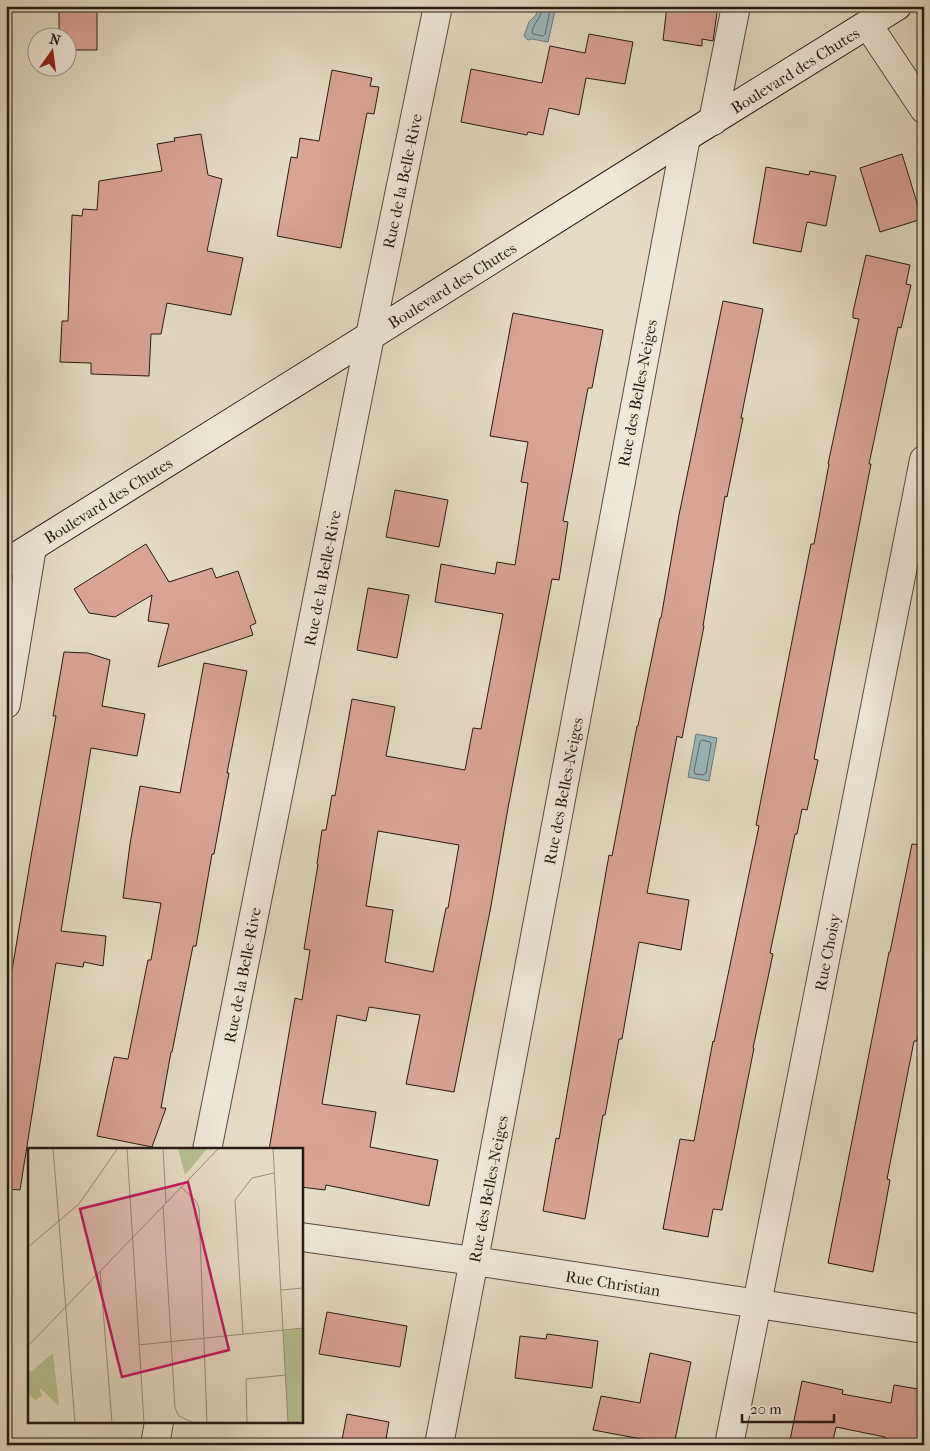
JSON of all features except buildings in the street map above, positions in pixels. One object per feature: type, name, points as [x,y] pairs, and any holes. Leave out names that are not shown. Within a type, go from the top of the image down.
[{"type":"street","name":"Rue de la Belle-Rive","points":[[207,1148],[438,6]]},
{"type":"street","points":[[713,121],[736,6]]},
{"type":"street","name":"Boulevard des Chutes","points":[[6,563],[897,6]]},
{"type":"street","points":[[868,24],[924,110]]},
{"type":"street","name":"Rue des Belles-Neiges","points":[[439,1445],[686,137]]},
{"type":"street","name":"Rue Choisy","points":[[729,1445],[924,460]]},
{"type":"street","points":[[6,704],[32,547]]},
{"type":"street","name":"Rue Christian","points":[[302,1237],[474,1261],[924,1330]]},
{"type":"street","points":[[155,1445],[159,1424]]},
{"type":"water","points":[[538,6],[556,6],[548,42],[528,40],[524,36],[529,22],[536,15]]},
{"type":"water","points":[[696,734],[717,738],[709,781],[688,777]]}]
